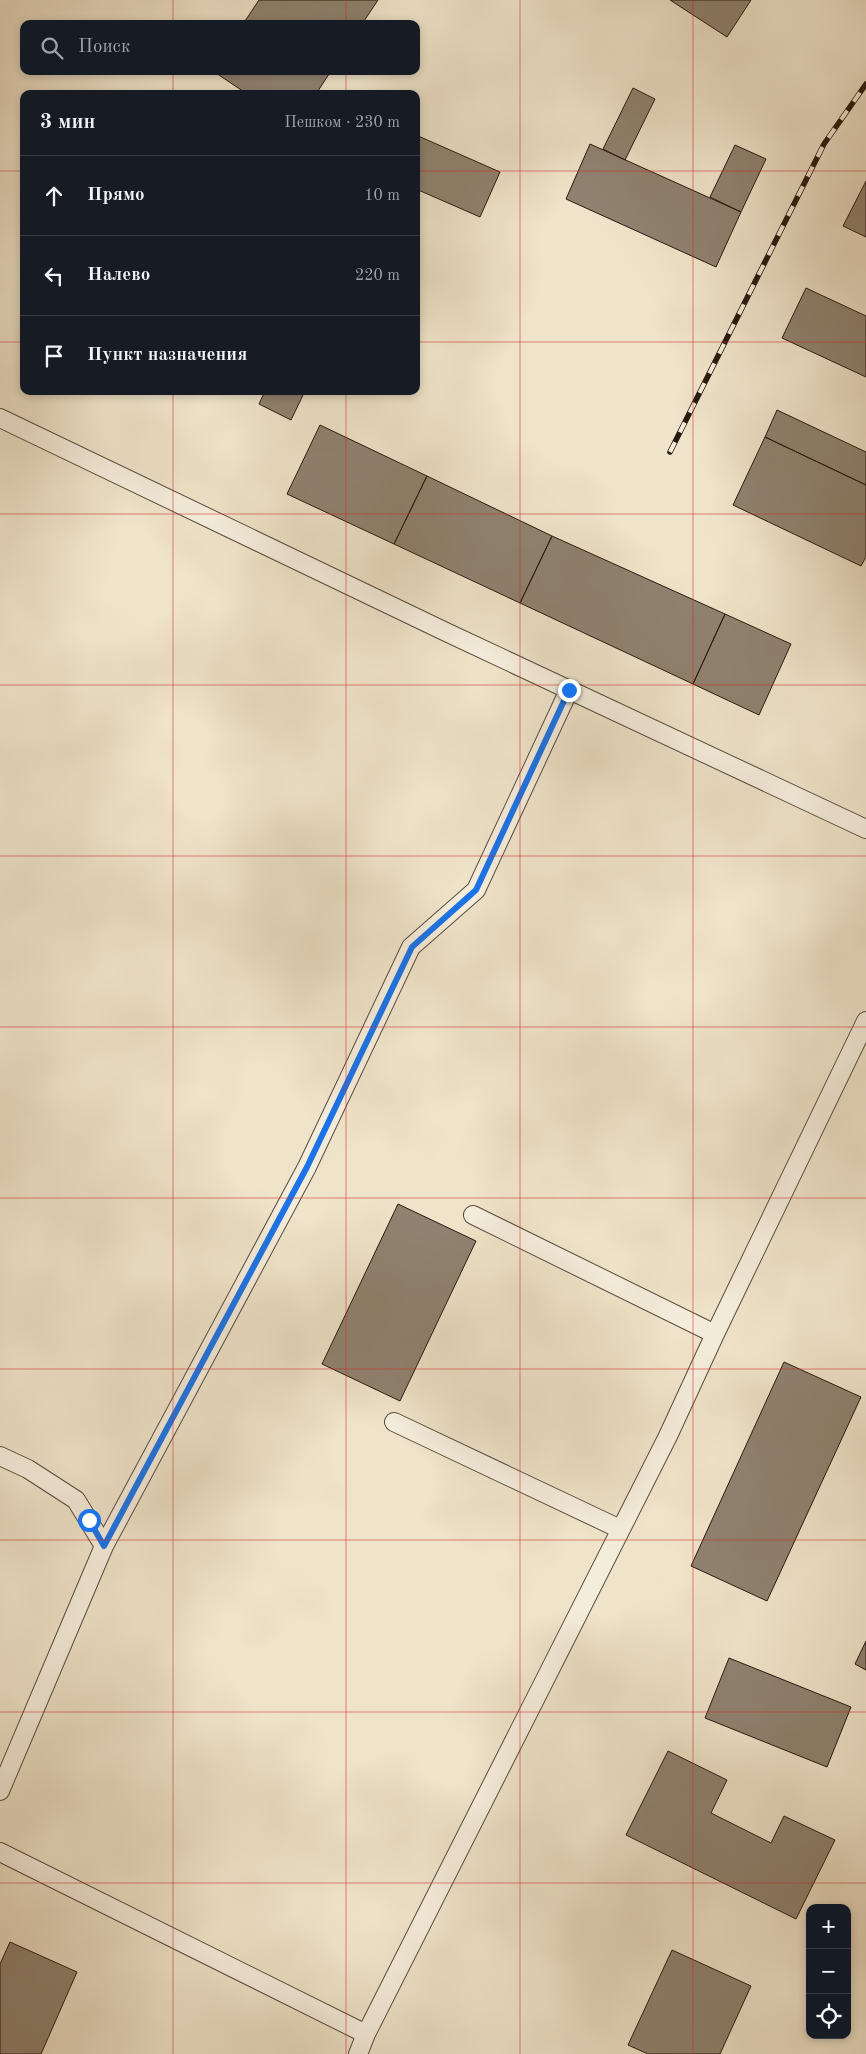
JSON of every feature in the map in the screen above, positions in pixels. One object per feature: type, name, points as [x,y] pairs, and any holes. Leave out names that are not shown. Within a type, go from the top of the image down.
[{"type":"lane","points":[[0,418],[569,690],[866,829]]},
{"type":"lane","points":[[0,1791],[104,1546],[307,1167],[412,947],[476,890],[569,690]]},
{"type":"lane","points":[[358,2054],[366,2034],[668,1436],[715,1334],[866,1021]]},
{"type":"lane","points":[[473,1215],[715,1334]]},
{"type":"lane","points":[[394,1422],[620,1529]]},
{"type":"lane","points":[[0,1456],[28,1469],[76,1500],[104,1546]]},
{"type":"lane","points":[[0,1852],[366,2034]]},
{"type":"building","points":[[259,0],[378,0],[365,20],[246,20]]},
{"type":"building","points":[[670,0],[751,0],[727,37]]},
{"type":"building","points":[[219,75],[328,75],[319,90],[241,90]]},
{"type":"building","points":[[633,88],[655,99],[625,160],[603,149]]},
{"type":"building","points":[[420,137],[500,172],[480,217],[420,191]]},
{"type":"building","points":[[590,144],[741,212],[716,267],[566,199]]},
{"type":"building","points":[[735,145],[766,159],[741,212],[710,197]]},
{"type":"building","points":[[866,181],[866,237],[843,226]]},
{"type":"building","points":[[806,288],[866,316],[866,377],[782,338]]},
{"type":"building","points":[[263,395],[303,395],[291,420],[259,404]]},
{"type":"building","points":[[777,410],[866,452],[866,485],[765,437]]},
{"type":"building","points":[[320,425],[427,476],[394,544],[287,494]]},
{"type":"building","points":[[765,437],[866,485],[866,557],[861,566],[733,505]]},
{"type":"building","points":[[427,476],[552,536],[520,603],[394,544]]},
{"type":"building","points":[[552,536],[725,614],[693,684],[520,603]]},
{"type":"building","points":[[725,614],[791,644],[759,715],[693,684]]},
{"type":"building","points":[[398,1204],[476,1241],[400,1401],[322,1364]]},
{"type":"building","points":[[784,1362],[861,1397],[767,1601],[691,1566]]},
{"type":"building","points":[[866,1641],[866,1670],[855,1664]]},
{"type":"building","points":[[729,1658],[851,1707],[827,1767],[705,1718]]},
{"type":"building","points":[[668,1751],[727,1780],[711,1813],[771,1843],[784,1816],[835,1840],[796,1919],[626,1835]]},
{"type":"building","points":[[10,1942],[77,1972],[41,2054],[0,2054],[0,1964]]},
{"type":"building","points":[[672,1950],[751,1986],[720,2054],[648,2054],[628,2045]]},
{"type":"railway","points":[[670,452],[824,144],[866,84]]},
{"type":"route","points":[[89,1520],[104,1546],[307,1167],[412,947],[476,890],[569,690]]}]
